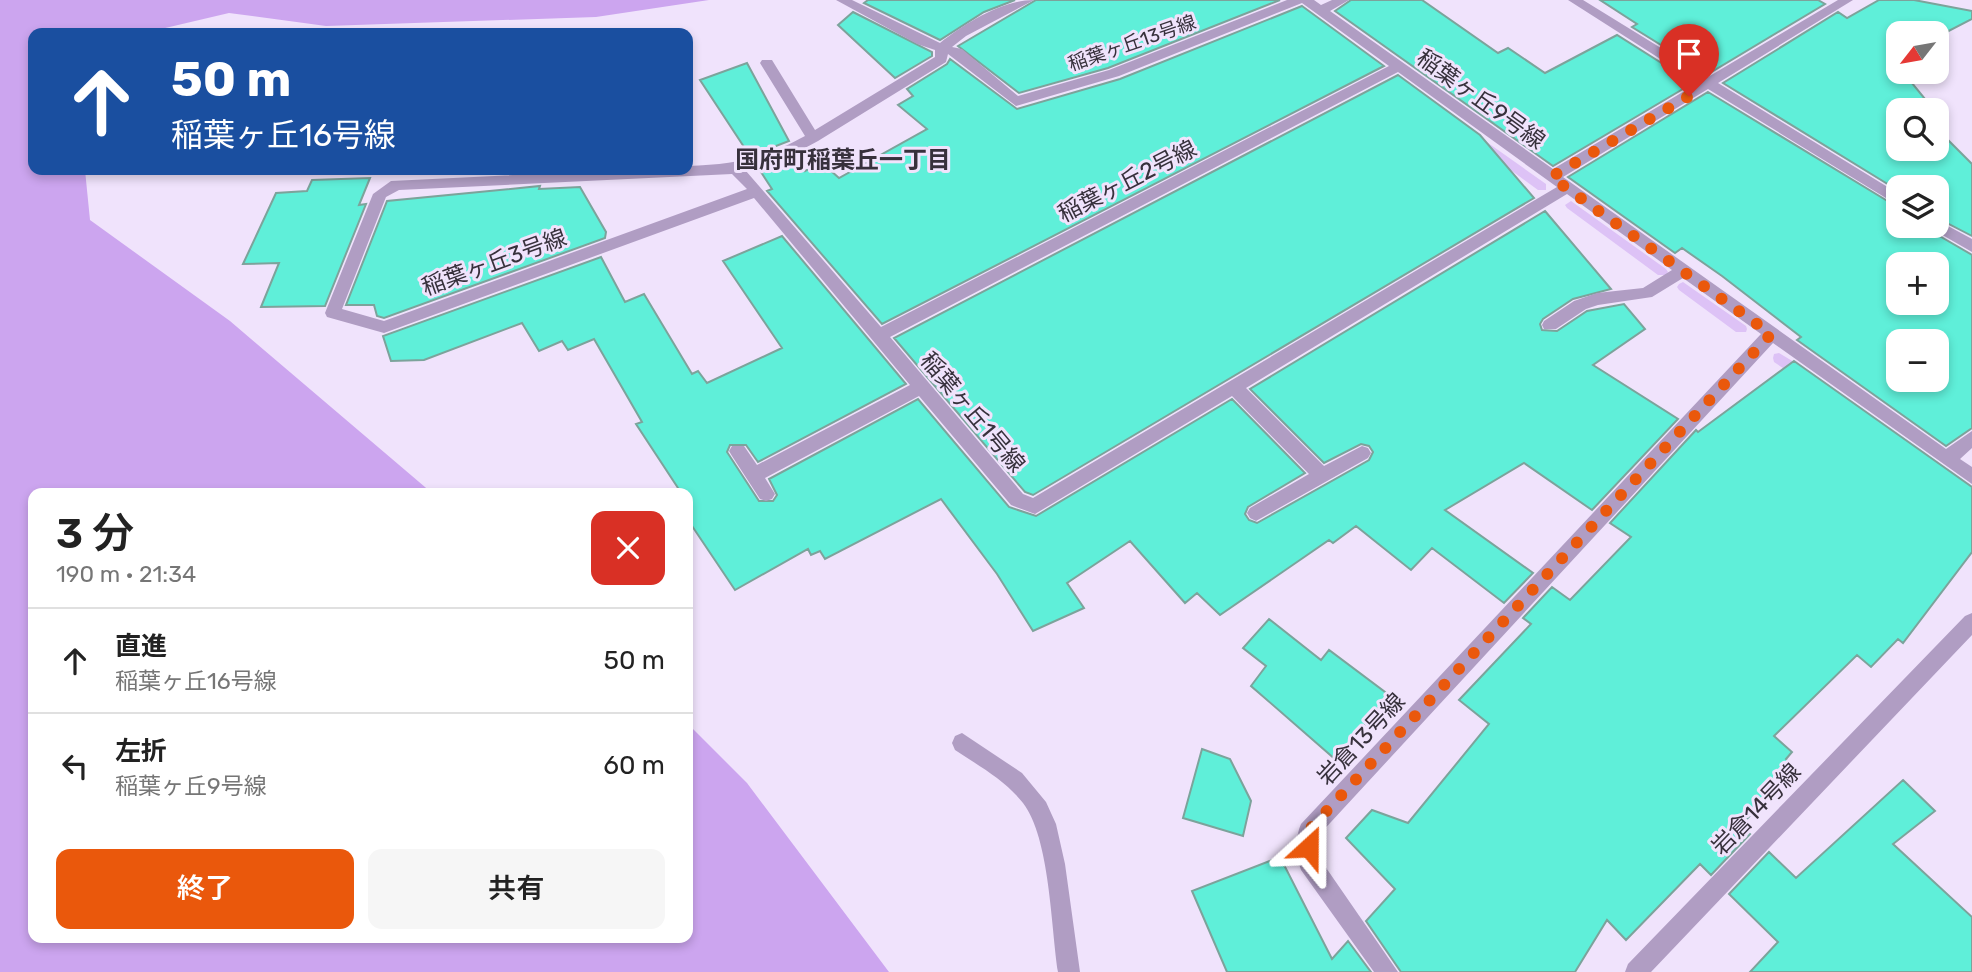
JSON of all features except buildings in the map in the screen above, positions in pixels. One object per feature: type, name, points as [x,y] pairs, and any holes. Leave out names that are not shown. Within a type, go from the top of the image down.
[{"type":"street","points":[[842,0],[922,41],[942,48]]},
{"type":"street","points":[[736,169],[787,152],[813,138],[941,59],[942,48],[961,33],[1028,0]]},
{"type":"street","name":"稲葉ヶ丘13号線","points":[[942,48],[957,52],[1016,101],[1114,73],[1298,0]]},
{"type":"street","name":"稲葉ヶ丘9号線","points":[[1306,0],[1972,477]]},
{"type":"street","points":[[1321,10],[1343,0]]},
{"type":"street","points":[[1574,0],[1886,193]]},
{"type":"street","points":[[1551,177],[1846,0]]},
{"type":"street","points":[[767,63],[813,138]]},
{"type":"street","name":"稲葉ヶ丘2号線","points":[[878,336],[1397,67]]},
{"type":"street","name":"稲葉ヶ丘1号線","points":[[736,169],[1017,500],[1035,506],[1566,188]]},
{"type":"street","name":"稲葉ヶ丘3号線","points":[[693,171],[736,169]]},
{"type":"street","name":"稲葉ヶ丘3号線","points":[[608,175],[396,185],[380,194],[333,313],[384,327],[757,191]]},
{"type":"street","points":[[1949,232],[1971,244]]},
{"type":"street","points":[[1550,325],[1580,305],[1597,299],[1646,293],[1683,271]]},
{"type":"street","name":"岩倉13号線","points":[[1387,972],[1309,862],[1308,831],[1771,334]]},
{"type":"street","points":[[754,475],[921,387]]},
{"type":"street","points":[[1234,387],[1322,476]]},
{"type":"street","points":[[1947,459],[1972,438]]},
{"type":"street","points":[[738,451],[766,494]]},
{"type":"street","points":[[1256,513],[1362,453]]},
{"type":"street","name":"岩倉14号線","points":[[1636,972],[1972,622]]},
{"type":"street","points":[[962,743],[1012,777],[1039,808],[1049,838],[1069,972]]},
{"type":"shaded area","points":[[0,0],[709,0],[596,17],[326,26],[229,13],[165,28],[28,28],[28,175],[86,175],[90,220],[230,321],[426,488],[28,488],[28,943],[693,943],[693,729],[747,783],[889,972],[0,972]]},
{"type":"waterway","points":[[1481,142],[1542,187]]},
{"type":"waterway","points":[[1571,205],[1662,272]]},
{"type":"waterway","points":[[1683,287],[1741,329]]},
{"type":"waterway","points":[[1779,358],[1804,375]]},
{"type":"district","name":"国府町稲葉丘一丁目","points":[[843,160]]},
{"type":"route","points":[[1309,847],[1308,831],[1771,334],[1551,177],[1689,96]]}]
